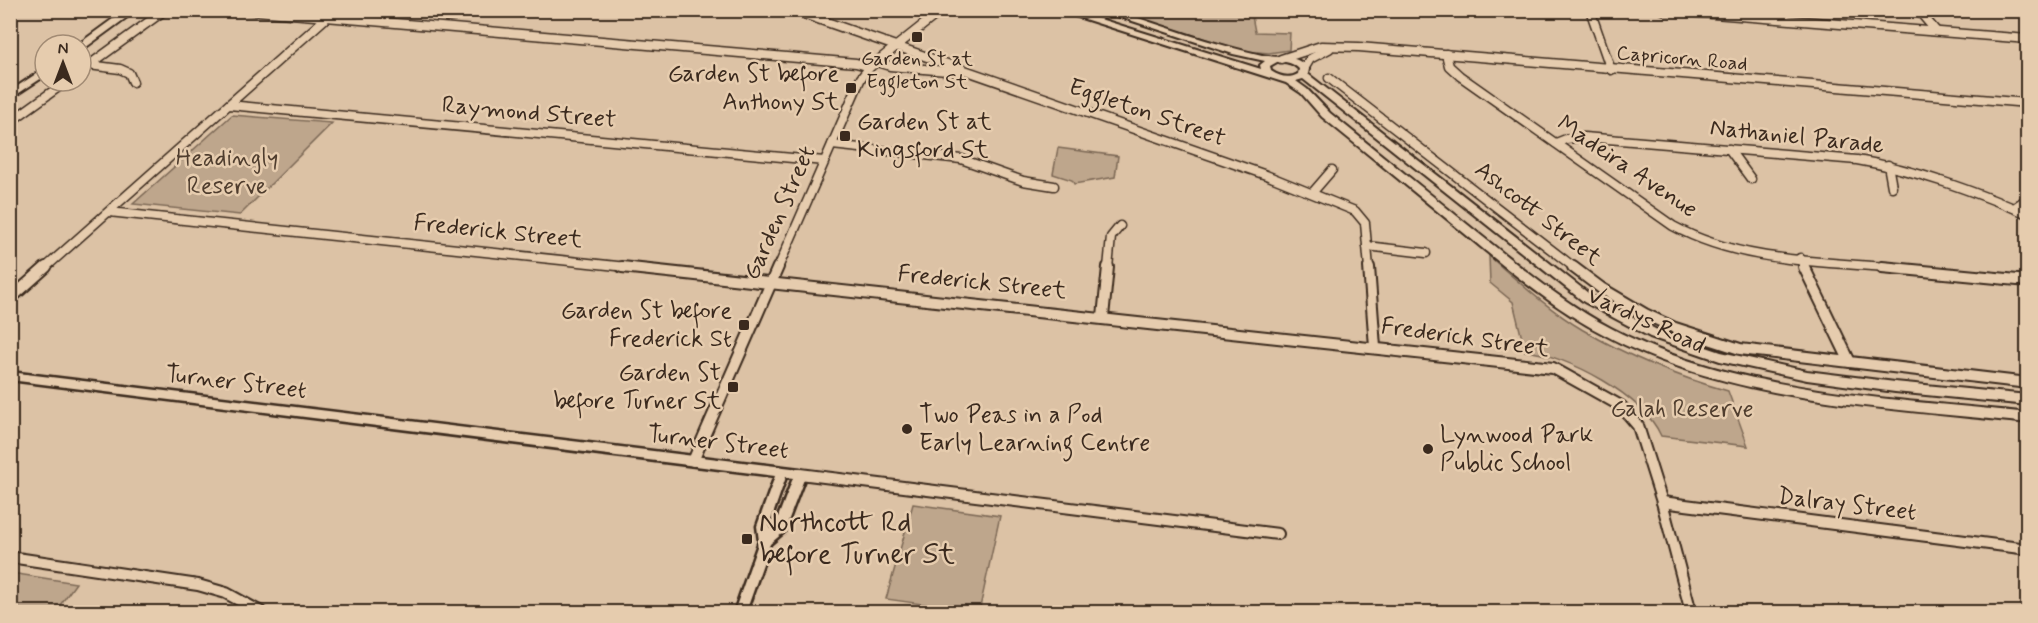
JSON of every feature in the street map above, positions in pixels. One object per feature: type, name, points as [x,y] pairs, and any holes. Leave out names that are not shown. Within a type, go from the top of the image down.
[{"type":"main road","points":[[85,33],[118,10]]},
{"type":"main road","points":[[93,38],[132,10]]},
{"type":"main road","points":[[1060,10],[1288,80],[1303,72]]},
{"type":"main road","points":[[1103,10],[1236,52],[1276,59]]},
{"type":"main road","points":[[1269,75],[1265,65],[1276,59]]},
{"type":"main road","name":"Vardys Road","points":[[1276,59],[1293,60],[1303,72],[1588,298],[1632,324],[1678,344],[1747,364],[1800,375],[2028,400]]},
{"type":"main road","points":[[10,85],[33,69]]},
{"type":"main road","points":[[10,96],[33,80]]},
{"type":"main road","name":"Vardys Road","points":[[1288,80],[1304,91],[1326,115],[1518,271],[1575,313],[1608,332],[1654,353],[1716,375],[1840,397],[2028,418]]},
{"type":"street","points":[[93,62],[165,10]]},
{"type":"street","points":[[245,10],[975,74]]},
{"type":"street","points":[[10,299],[335,10]]},
{"type":"street","name":"Eggleton Street","points":[[792,10],[1313,192],[1351,208],[1362,216],[1365,223],[1376,347]]},
{"type":"street","name":"Garden Street","points":[[693,461],[861,78],[874,64],[942,10]]},
{"type":"street","points":[[1590,10],[1611,70]]},
{"type":"street","points":[[1663,10],[2028,39]]},
{"type":"street","points":[[1918,10],[1936,31]]},
{"type":"street","points":[[1303,72],[1315,56],[1334,46]]},
{"type":"street","name":"Capricorn Road","points":[[1276,59],[1308,49],[1334,46],[2028,103]]},
{"type":"street","name":"Madeira Avenue","points":[[1446,54],[1449,66],[1460,76],[1673,226],[1698,238],[1733,250],[2028,281]]},
{"type":"street","points":[[93,66],[120,69],[129,73],[133,82]]},
{"type":"street","name":"Ashcott Street","points":[[1329,78],[1601,288],[1645,314],[1697,336],[1740,349],[2028,383]]},
{"type":"street","points":[[10,122],[50,93]]},
{"type":"street","name":"Raymond Street","points":[[229,105],[824,161]]},
{"type":"street","name":"Nathaniel Parade","points":[[1556,143],[1566,138],[1584,137],[1857,160],[1888,165],[1971,190],[2028,214]]},
{"type":"street","points":[[832,145],[961,159],[1023,181],[1054,186]]},
{"type":"street","points":[[1729,149],[1750,179]]},
{"type":"street","points":[[1888,165],[1892,187]]},
{"type":"street","points":[[1313,192],[1332,170]]},
{"type":"street","points":[[2014,208],[2028,198]]},
{"type":"street","name":"Frederick Street","points":[[109,212],[1103,316],[1536,364],[1553,368],[1621,406],[1641,433],[1691,612]]},
{"type":"street","points":[[1103,316],[1111,237],[1120,226]]},
{"type":"street","points":[[1367,246],[1426,253]]},
{"type":"street","points":[[1800,258],[1850,362]]},
{"type":"street","name":"Turner Street","points":[[10,376],[1278,534]]},
{"type":"street","points":[[740,612],[765,541],[763,526],[782,472]]},
{"type":"street","points":[[765,541],[780,528],[800,474]]},
{"type":"street","name":"Dalray Street","points":[[1662,502],[2028,549]]},
{"type":"street","points":[[10,557],[208,588],[236,598],[261,612]]},
{"type":"green space","points":[[1115,11],[1232,11],[1252,16],[1255,32],[1290,33],[1289,50],[1269,53],[1245,51]]},
{"type":"green space","name":"Headingly Reserve","points":[[232,115],[332,123],[240,215],[133,204]]},
{"type":"green space","points":[[1058,148],[1118,156],[1115,177],[1074,184],[1072,180],[1053,174]]},
{"type":"green space","name":"Galah Reserve","points":[[1489,256],[1546,305],[1583,330],[1654,365],[1728,391],[1748,446],[1661,436],[1652,421],[1638,406],[1602,380],[1562,360],[1525,351],[1513,302],[1490,283]]},
{"type":"green space","points":[[913,504],[1000,516],[979,612],[886,599]]},
{"type":"green space","points":[[10,573],[76,583],[55,612],[11,612]]},
{"type":"place","name":"Garden St at Eggleton St","points":[[917,37]]},
{"type":"place","name":"Garden St before Anthony St","points":[[851,88]]},
{"type":"place","name":"Garden St at Kingsford St","points":[[845,136]]},
{"type":"place","name":"Garden St before Frederick St","points":[[744,325]]},
{"type":"place","name":"Garden St before Turner St","points":[[733,387]]},
{"type":"place","name":"Two Peas in a Pod Early Learning Centre","points":[[907,429]]},
{"type":"place","name":"Lynwood Park Public School","points":[[1428,449]]},
{"type":"place","name":"Northcott Rd before Turner St","points":[[747,539]]}]
